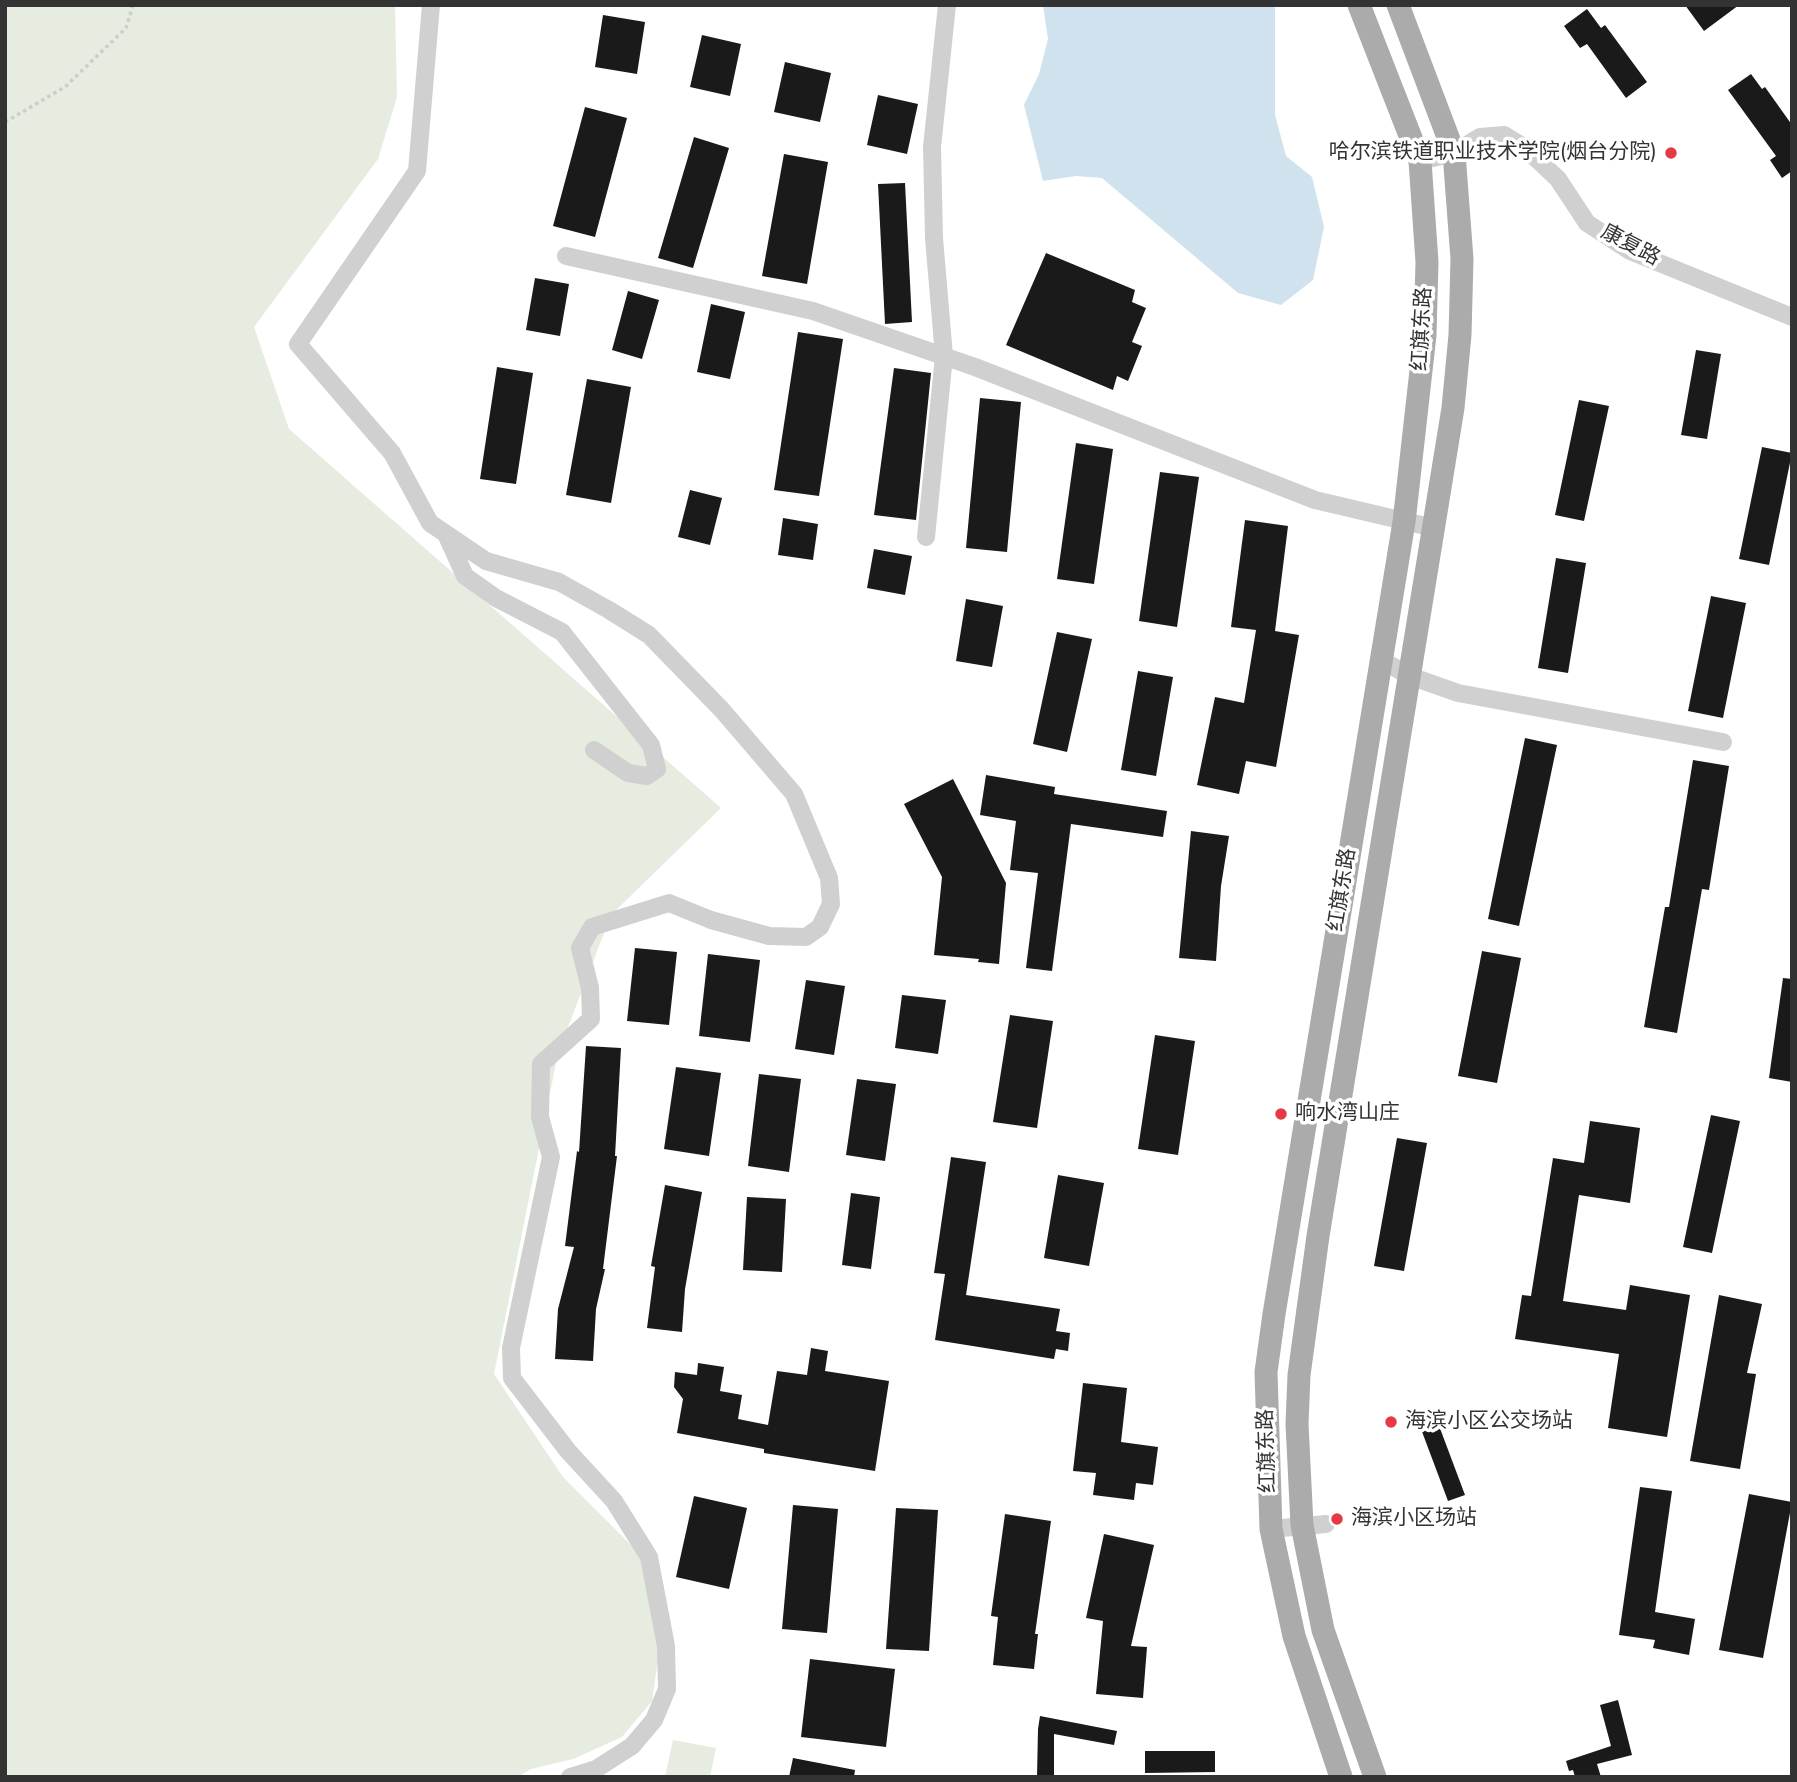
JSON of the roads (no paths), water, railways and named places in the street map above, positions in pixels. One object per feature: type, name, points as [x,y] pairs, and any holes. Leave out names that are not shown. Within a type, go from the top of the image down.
[{"type":"main road","name":"红旗东路","points":[[1341,1777],[1294,1636],[1271,1529],[1266,1372],[1404,522],[1425,335],[1427,262],[1420,161],[1359,5]]},
{"type":"main road","name":"红旗东路","points":[[1375,1777],[1323,1630],[1302,1525],[1297,1424],[1298,1375],[1318,1236],[1453,408],[1460,335],[1462,259],[1454,153],[1398,5]]},
{"type":"street","points":[[431,5],[417,171],[298,344],[392,453],[430,523],[486,561],[559,582],[649,635],[722,710],[794,794],[829,878],[831,905],[820,927],[806,937],[769,936],[710,920],[669,904],[592,927],[580,948],[590,988],[591,1019],[541,1064],[540,1116],[551,1157],[511,1348],[512,1378],[568,1451],[614,1501],[649,1557],[666,1646],[667,1689],[654,1720],[632,1746],[596,1769],[570,1777]]},
{"type":"street","points":[[926,537],[944,356],[934,238],[932,148],[947,5]]},
{"type":"street","name":"康复路","points":[[1420,161],[1454,153],[1480,137],[1504,135],[1525,148],[1558,179],[1587,223],[1630,251],[1792,317]]},
{"type":"street","points":[[566,256],[813,311],[944,356],[1315,500],[1434,528]]},
{"type":"street","points":[[446,534],[465,576],[496,598],[562,632],[651,745],[657,769],[648,776],[628,773],[594,750]]},
{"type":"street","points":[[1381,660],[1410,676],[1458,694],[1723,742]]},
{"type":"street","points":[[1271,1529],[1326,1524]]},
{"type":"water","points":[[1043,5],[1275,5],[1275,115],[1286,156],[1312,177],[1324,227],[1313,280],[1281,305],[1238,293],[1102,178],[1076,176],[1043,181],[1024,105],[1039,74],[1048,39]]},
{"type":"place","name":"哈尔滨铁道职业技术学院(烟台分院)","points":[[1671,153]]},
{"type":"place","name":"响水湾山庄","points":[[1281,1114]]},
{"type":"place","name":"海滨小区公交场站","points":[[1391,1422]]},
{"type":"place","name":"海滨小区场站","points":[[1337,1519]]}]
